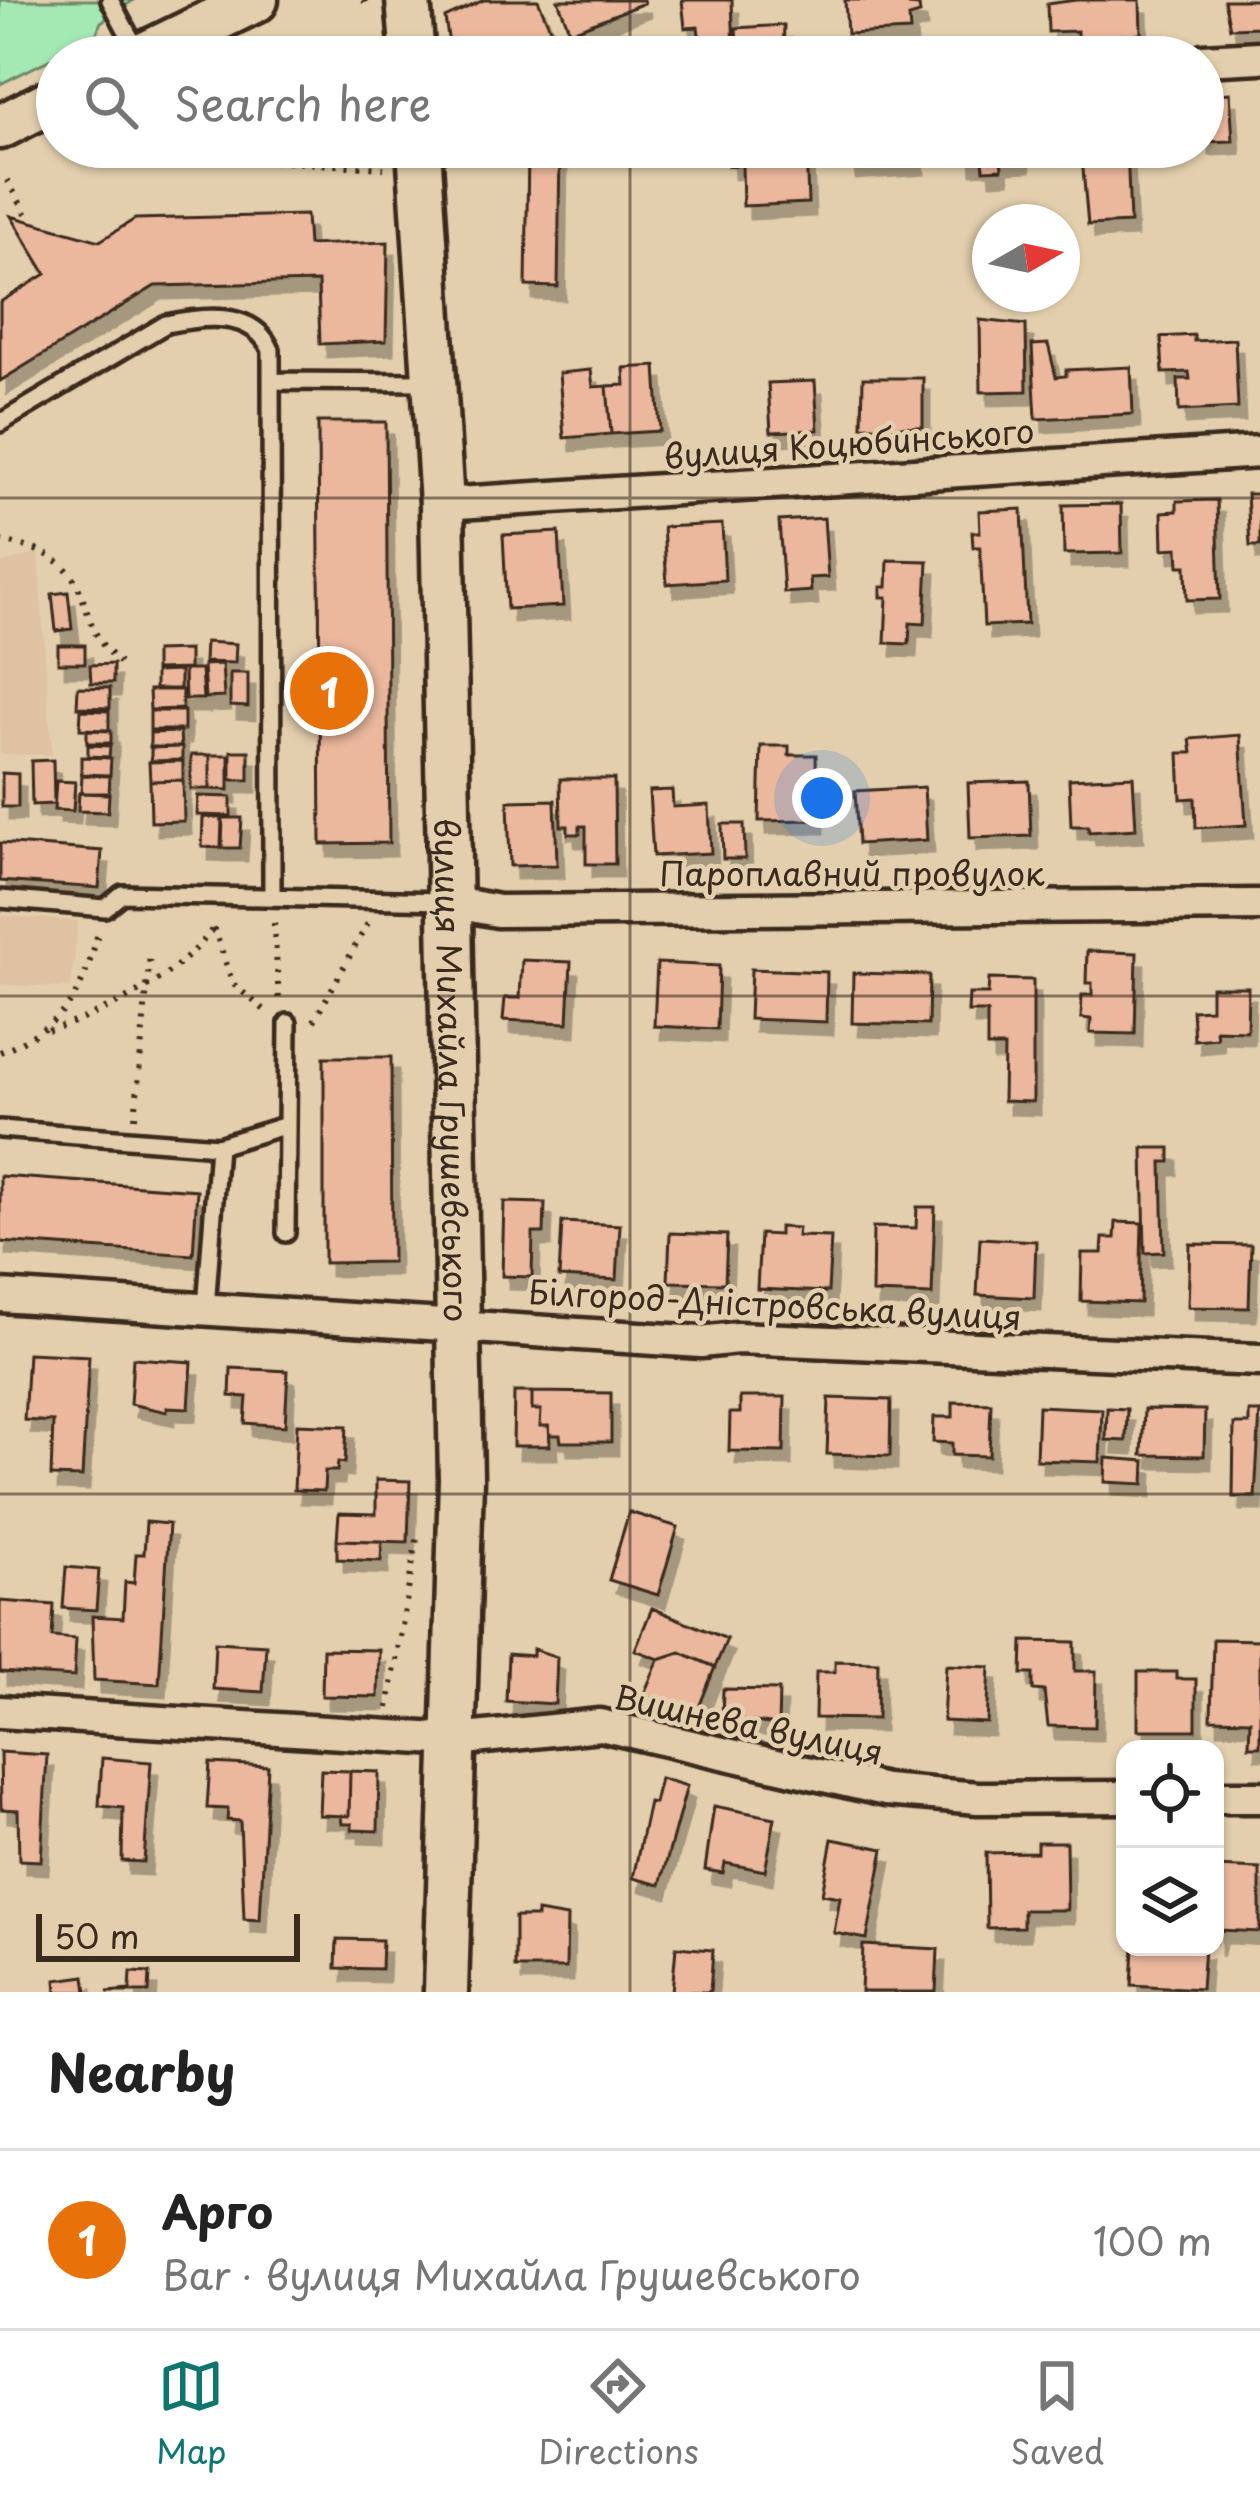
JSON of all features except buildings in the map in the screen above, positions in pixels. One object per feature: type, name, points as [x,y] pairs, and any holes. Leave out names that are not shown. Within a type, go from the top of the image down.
[{"type":"street","points":[[183,36],[256,0]]},
{"type":"street","points":[[408,0],[411,36]]},
{"type":"street","points":[[1224,59],[1260,57]]},
{"type":"street","points":[[0,127],[36,109]]},
{"type":"street","name":"вулиця Михайла Грушевського","points":[[407,168],[437,382],[442,504],[446,902],[461,1479],[446,1992]]},
{"type":"street","name":"вулиця Коцюбинського","points":[[442,504],[1260,452]]},
{"type":"street","name":"Пароплавний провулок","points":[[446,902],[498,911],[1260,904]]},
{"type":"street","name":"Білгород-Дністровська вулиця","points":[[0,1296],[701,1342],[737,1337],[1260,1360]]},
{"type":"street","name":"Вишнева вулиця","points":[[0,1712],[456,1740],[600,1725],[885,1790],[978,1798],[1116,1797]]},
{"type":"street","points":[[1224,1797],[1260,1797]]},
{"type":"lane","points":[[110,0],[129,36]]},
{"type":"lane","points":[[0,423],[141,336],[192,319],[250,322],[271,350],[272,904]]},
{"type":"lane","points":[[271,381],[437,382]]},
{"type":"lane","points":[[0,899],[105,908],[122,894],[272,904],[446,902]]},
{"type":"lane","points":[[286,1233],[288,1023]]},
{"type":"lane","points":[[0,1130],[218,1145],[287,1125]]},
{"type":"lane","points":[[206,1308],[218,1145]]},
{"type":"path","points":[[364,0],[367,10]]},
{"type":"path","points":[[8,180],[27,215]]},
{"type":"path","points":[[0,541],[39,548],[71,572],[84,591],[101,649],[122,665]]},
{"type":"path","points":[[214,928],[233,984],[280,1024],[272,904]]},
{"type":"path","points":[[48,1030],[72,1005],[88,970],[105,908]]},
{"type":"path","points":[[0,1052],[48,1030],[81,1022],[147,987],[214,928],[219,910]]},
{"type":"path","points":[[314,1022],[373,915]]},
{"type":"path","points":[[133,1139],[150,954]]},
{"type":"path","points":[[386,1718],[418,1525]]},
{"type":"shaded area","points":[[38,553],[52,755],[0,754],[0,564]]},
{"type":"shaded area","points":[[0,916],[78,921],[71,988],[0,984]]},
{"type":"green space","points":[[0,0],[134,0],[101,22],[95,36],[36,36],[36,66],[0,84]]},
{"type":"place","name":"Арго","points":[[329,691]]}]
